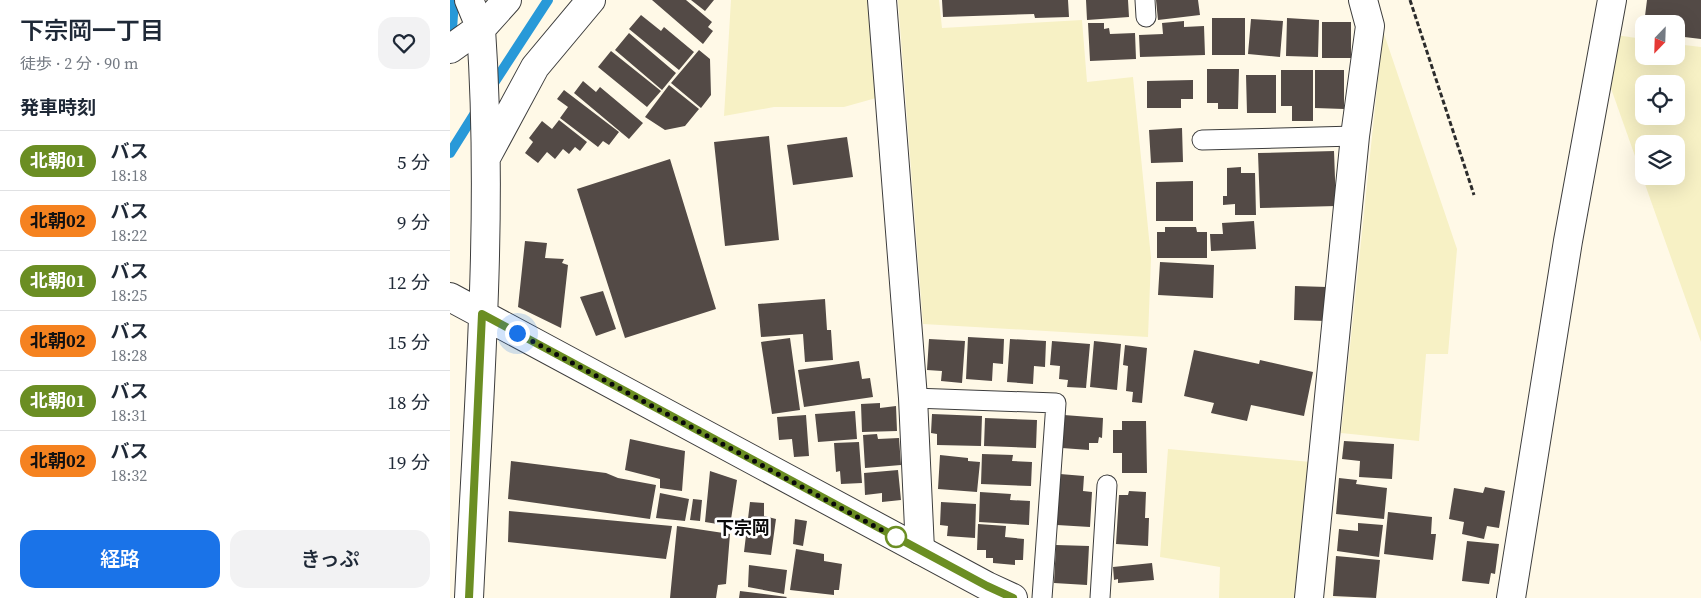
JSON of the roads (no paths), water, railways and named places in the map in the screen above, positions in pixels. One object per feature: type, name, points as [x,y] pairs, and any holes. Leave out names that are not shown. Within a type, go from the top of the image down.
[{"type":"street","points":[[469,0],[467,37],[485,94],[486,128],[482,314],[469,598]]},
{"type":"street","points":[[467,37],[507,0]]},
{"type":"street","points":[[486,157],[535,67],[591,0]]},
{"type":"street","points":[[882,0],[913,398],[920,550]]},
{"type":"street","points":[[1309,598],[1355,136],[1370,26],[1363,0]]},
{"type":"street","points":[[1512,598],[1568,241],[1612,0]]},
{"type":"street","points":[[453,298],[920,550],[986,592],[1013,598]]},
{"type":"lane","points":[[1202,140],[1355,136]]},
{"type":"lane","points":[[913,398],[1056,403],[1042,598]]},
{"type":"lane","points":[[1100,598],[1107,484]]},
{"type":"waterway","points":[[451,44],[454,0]]},
{"type":"waterway","points":[[490,89],[548,0]]},
{"type":"waterway","points":[[450,153],[477,110]]},
{"type":"district","name":"下宗岡","points":[[743,528]]}]
